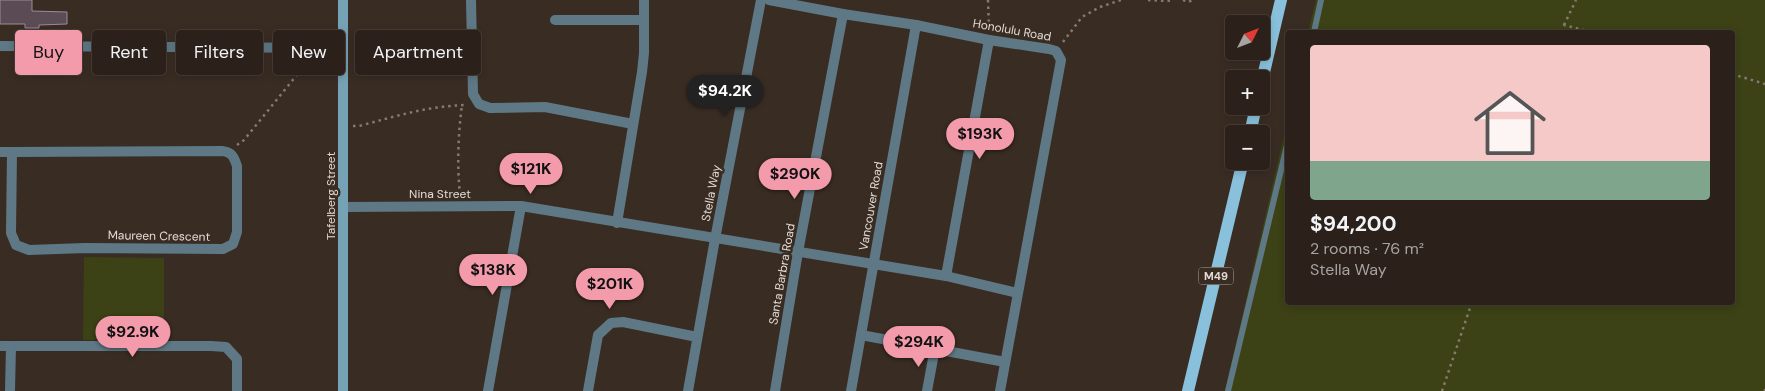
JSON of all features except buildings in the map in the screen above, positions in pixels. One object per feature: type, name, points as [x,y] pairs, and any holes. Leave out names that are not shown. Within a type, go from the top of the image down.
[{"type":"main road","points":[[1265,70],[1281,0]]},
{"type":"main road","name":"M49","points":[[1188,391],[1241,170]]},
{"type":"street","name":"Tafelberg Street","points":[[343,0],[348,48],[344,207],[343,391]]},
{"type":"street","points":[[471,0],[472,30]]},
{"type":"street","points":[[617,223],[642,72],[644,0]]},
{"type":"street","name":"Stella Way","points":[[688,391],[760,0]]},
{"type":"street","name":"Honolulu Road","points":[[769,0],[1056,51],[1061,60],[1000,391]]},
{"type":"street","name":"Santa Barbra Road","points":[[775,391],[798,252],[843,14]]},
{"type":"street","points":[[555,20],[644,20]]},
{"type":"street","name":"Vancouver Road","points":[[851,391],[916,25]]},
{"type":"street","points":[[946,276],[989,40]]},
{"type":"street","points":[[0,46],[348,48]]},
{"type":"street","points":[[472,75],[472,94],[479,104],[490,108],[545,107],[633,124]]},
{"type":"street","name":"Maureen Crescent","points":[[0,152],[12,152],[229,152],[234,156],[237,166],[237,232],[233,244],[224,249],[86,248],[29,250],[16,245],[11,233],[12,152]]},
{"type":"street","points":[[488,391],[521,206]]},
{"type":"street","name":"Nina Street","points":[[344,207],[521,206],[946,276],[1017,294]]},
{"type":"street","points":[[588,391],[598,335],[611,323],[623,322],[697,337]]},
{"type":"street","points":[[861,335],[1005,362]]},
{"type":"street","points":[[0,346],[226,347],[237,359],[238,391]]},
{"type":"street","points":[[10,391],[11,346]]},
{"type":"street","points":[[927,391],[935,348]]},
{"type":"lane","points":[[1314,30],[1321,0]]},
{"type":"lane","points":[[1228,391],[1285,154]]},
{"type":"path","points":[[988,0],[989,40]]},
{"type":"path","points":[[1056,51],[1082,17],[1100,7],[1121,0]]},
{"type":"path","points":[[1148,0],[1173,0]]},
{"type":"path","points":[[1183,0],[1188,2],[1193,0]]},
{"type":"path","points":[[1563,30],[1576,0]]},
{"type":"path","points":[[1564,25],[1583,30]]},
{"type":"path","points":[[348,48],[355,48]]},
{"type":"path","points":[[234,148],[244,140],[296,75]]},
{"type":"path","points":[[1735,75],[1765,84]]},
{"type":"path","points":[[353,126],[423,108],[479,104]]},
{"type":"path","points":[[461,200],[458,158],[462,105]]},
{"type":"path","points":[[1442,391],[1471,305]]},
{"type":"green space","points":[[1316,0],[1765,0],[1765,391],[1225,391],[1285,131],[1285,305],[1735,305],[1735,30],[1308,30]]},
{"type":"green space","points":[[84,257],[164,258],[164,339],[83,340]]}]
